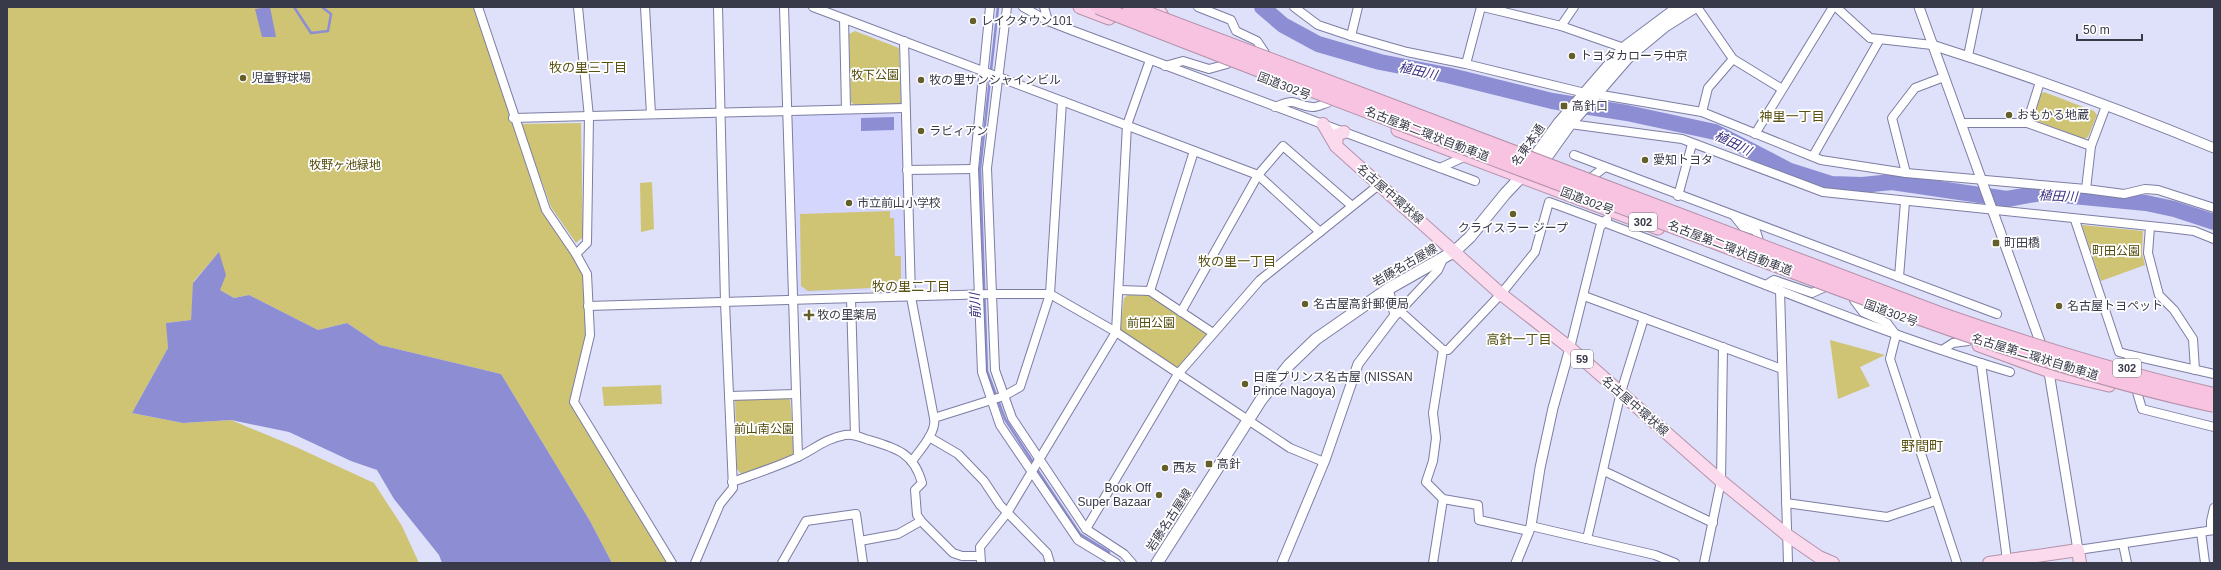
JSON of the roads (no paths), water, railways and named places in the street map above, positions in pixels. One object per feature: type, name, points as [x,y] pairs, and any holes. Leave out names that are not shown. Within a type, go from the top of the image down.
[{"type":"highway","name":"国道302号","points":[[1080,7],[1521,177],[1608,216],[1823,288],[2050,371],[2214,411]]},
{"type":"highway","name":"名古屋第二環状自動車道","points":[[1098,7],[1385,118],[1935,324],[2090,375],[2214,405]]},
{"type":"highway","name":"名古屋第二環状自動車道","points":[[1130,7],[1937,313],[2015,341],[2095,365],[2214,395]]},
{"type":"highway","name":"国道302号","points":[[1142,7],[1159,11],[1265,54],[1759,241],[2041,344],[2128,361],[2214,390]]},
{"type":"main road","name":"名東本通","points":[[1521,177],[1540,157],[1585,93],[1624,48],[1679,7]]},
{"type":"main road","name":"名東本通","points":[[1564,124],[1596,94],[1630,56],[1665,26],[1696,7]]},
{"type":"main road","name":"名古屋中環状線","points":[[1323,124],[1336,146],[1456,251],[1501,294],[1570,348],[1721,481],[1787,535],[1819,557],[1833,563]]},
{"type":"main road","points":[[1336,146],[1337,135],[1344,132]]},
{"type":"main road","name":"岩藤名古屋線","points":[[1157,563],[1261,400],[1289,365],[1316,339],[1388,289],[1456,251],[1521,177]]},
{"type":"main road","points":[[1989,563],[2078,550],[2080,563]]},
{"type":"street","points":[[478,7],[546,210],[576,254],[587,274],[590,335],[574,402],[672,563]]},
{"type":"street","points":[[576,254],[588,243],[589,117],[578,7]]},
{"type":"street","points":[[646,7],[651,114]]},
{"type":"street","points":[[695,563],[720,504],[733,488],[725,302],[718,7]]},
{"type":"street","points":[[784,7],[798,457]]},
{"type":"street","points":[[813,7],[997,75],[1258,175],[1320,232]]},
{"type":"street","points":[[990,7],[985,71],[974,169],[982,372],[1000,425],[1033,471],[1078,540],[1114,562]]},
{"type":"street","points":[[1007,7],[997,75],[987,168],[995,370],[1012,418],[1086,529],[1124,554],[1132,563]]},
{"type":"street","points":[[1023,7],[1048,21],[1475,181]]},
{"type":"street","points":[[1044,7],[1048,21]]},
{"type":"street","points":[[1198,7],[1231,20],[1236,31],[1257,41],[1265,54]]},
{"type":"street","points":[[1294,7],[1318,25],[1351,36],[1407,52],[1466,64],[1585,93]]},
{"type":"street","points":[[1351,36],[1358,7]]},
{"type":"street","points":[[1466,64],[1482,7],[1561,26],[1624,48]]},
{"type":"street","points":[[1561,26],[1574,7]]},
{"type":"street","points":[[1696,7],[1733,59],[1782,89]]},
{"type":"street","points":[[1755,134],[1834,7],[1870,38],[1932,45],[1968,56],[2106,106],[2214,148]]},
{"type":"street","points":[[1919,7],[2050,371],[2078,550],[2213,530],[2210,521],[2214,508]]},
{"type":"street","points":[[1968,56],[1978,7]]},
{"type":"street","points":[[844,19],[846,109]]},
{"type":"street","points":[[1813,156],[1880,39]]},
{"type":"street","points":[[904,41],[911,297],[935,423],[929,437],[912,461]]},
{"type":"street","points":[[1702,112],[1708,88],[1733,59]]},
{"type":"street","points":[[732,482],[798,457],[827,440],[846,435],[856,435],[896,448],[912,461],[919,471],[922,483],[915,490],[918,515],[921,521],[953,553],[980,560],[980,547],[1007,513],[1116,332],[1127,125],[1150,60]]},
{"type":"street","points":[[1165,66],[1183,61],[1209,68],[1227,64]]},
{"type":"street","points":[[1906,173],[1892,118],[1915,88],[1944,77]]},
{"type":"street","points":[[2027,124],[2040,82]]},
{"type":"street","points":[[1596,94],[1702,112],[1821,160],[1983,183],[2086,188],[2124,194],[2145,189],[2158,190],[2214,208]]},
{"type":"street","points":[[934,418],[1003,396],[1020,387],[1050,294],[1062,101]]},
{"type":"street","points":[[1275,106],[1286,102],[1296,101],[1313,108],[1327,103]]},
{"type":"street","points":[[2086,188],[2091,146],[2106,106]]},
{"type":"street","points":[[514,118],[905,108]]},
{"type":"street","points":[[1961,123],[2027,124],[2091,146]]},
{"type":"street","points":[[1564,124],[1682,139],[1823,192],[1905,202],[1992,209],[2075,220],[2194,232],[2214,239]]},
{"type":"street","points":[[1678,196],[1692,144]]},
{"type":"street","points":[[1181,312],[1258,175],[1283,146],[1352,206]]},
{"type":"street","points":[[1150,291],[1194,151]]},
{"type":"street","points":[[1574,155],[1678,196],[1997,314]]},
{"type":"street","points":[[1440,168],[1466,156]]},
{"type":"street","points":[[1592,177],[1605,167]]},
{"type":"street","points":[[908,170],[974,169]]},
{"type":"street","points":[[1086,529],[1178,374],[1260,280],[1380,184]]},
{"type":"street","points":[[1388,289],[1398,313],[1443,350],[1448,350],[1501,294],[1535,252],[1549,202],[1608,216],[1766,285],[1896,335],[2010,372]]},
{"type":"street","points":[[1899,278],[1905,202]]},
{"type":"street","points":[[1516,563],[1530,528],[1541,460],[1553,408],[1584,296],[1600,227],[1608,216]]},
{"type":"street","points":[[1735,217],[1743,227],[1756,231],[1759,241]]},
{"type":"street","points":[[2075,220],[2119,352],[2128,361],[2214,374]]},
{"type":"street","points":[[2150,227],[2149,257],[2159,295],[2174,310],[2194,339],[2195,370]]},
{"type":"street","points":[[1282,563],[1324,462],[1358,364],[1398,313],[1438,270],[1444,257]]},
{"type":"street","points":[[1766,285],[1774,280],[1812,293],[1823,288]]},
{"type":"street","points":[[1119,290],[1150,291],[1214,333]]},
{"type":"street","points":[[1780,290],[1788,563]]},
{"type":"street","points":[[588,306],[991,294],[1050,294],[1116,332],[1290,448],[1324,462]]},
{"type":"street","points":[[1584,296],[1782,369]]},
{"type":"street","points":[[851,299],[856,435]]},
{"type":"street","points":[[1854,300],[1863,312],[1887,323],[1896,335]]},
{"type":"street","points":[[1587,539],[1604,471],[1621,392],[1644,318]]},
{"type":"street","points":[[1896,335],[1890,358],[1935,501],[1957,563]]},
{"type":"street","points":[[1942,350],[1953,342],[1968,341]]},
{"type":"street","points":[[1704,563],[1721,481],[1724,347]]},
{"type":"street","points":[[1443,350],[1433,413],[1436,438],[1433,461],[1426,482],[1443,499],[1478,505],[1479,520],[1587,539],[1655,555],[1675,563]]},
{"type":"street","points":[[1981,363],[2007,560]]},
{"type":"street","points":[[2137,392],[2142,409],[2214,427]]},
{"type":"street","points":[[729,396],[796,394]]},
{"type":"street","points":[[929,437],[958,454],[984,481],[1007,513],[1047,553],[1050,563]]},
{"type":"street","points":[[1604,471],[1713,522]]},
{"type":"street","points":[[1433,563],[1443,499]]},
{"type":"street","points":[[1786,503],[1887,517],[1935,501]]},
{"type":"street","points":[[782,563],[806,521],[856,514],[863,563]]},
{"type":"street","points":[[860,541],[898,534],[921,521]]},
{"type":"street","points":[[2201,532],[2205,563]]},
{"type":"street","points":[[2123,544],[2127,563]]},
{"type":"water","points":[[270,7],[276,37],[262,37],[255,9]]},
{"type":"water","points":[[894,117],[894,130],[861,131],[861,118]]},
{"type":"water","points":[[219,252],[226,275],[220,290],[234,298],[249,295],[318,330],[347,323],[380,345],[501,374],[590,521],[612,563],[442,563],[439,555],[394,499],[377,470],[351,461],[289,432],[231,420],[183,423],[132,413],[168,348],[166,323],[191,320],[193,283]]},
{"type":"waterway","points":[[294,7],[311,33],[328,31],[331,14],[322,7]]},
{"type":"waterway","name":"前川","points":[[998,7],[980,169],[987,371],[1005,419],[1034,464]]},
{"type":"waterway","name":"植田川","points":[[1262,7],[1283,25],[1318,44],[1380,62],[1447,75],[1552,101],[1627,113],[1715,132],[1790,171],[1831,184],[1862,185],[1892,182],[2007,199],[2041,193],[2146,203],[2174,209],[2214,222]]},
{"type":"waterway","name":"前川","points":[[1036,468],[1080,534],[1109,552],[1108,555]]},
{"type":"place","name":"レイクタウン101","points":[[973,21]]},
{"type":"place","name":"トヨタカローラ中京","points":[[1572,56]]},
{"type":"place","name":"児童野球場","points":[[243,78]]},
{"type":"place","name":"牧の里サンシャインビル","points":[[921,80]]},
{"type":"place","name":"高針口","points":[[1564,106]]},
{"type":"place","name":"おもかる地蔵","points":[[2009,115]]},
{"type":"place","name":"ラビィアン","points":[[921,131]]},
{"type":"place","name":"愛知トヨタ","points":[[1645,160]]},
{"type":"place","name":"市立前山小学校","points":[[849,203]]},
{"type":"place","name":"クライスラー ジープ","points":[[1513,214]]},
{"type":"place","name":"町田橋","points":[[1996,243]]},
{"type":"place","name":"名古屋高針郵便局","points":[[1305,304]]},
{"type":"place","name":"名古屋トヨペット","points":[[2059,306]]},
{"type":"place","name":"牧の里薬局","points":[[809,315]]},
{"type":"place","name":"日産プリンス名古屋 (NISSAN Prince Nagoya)","points":[[1245,384]]},
{"type":"place","name":"高針","points":[[1209,464]]},
{"type":"place","name":"西友","points":[[1165,468]]},
{"type":"place","name":"Book Off Super Bazaar","points":[[1159,495]]},
{"type":"district","name":"牧の里三丁目","points":[[588,67]]},
{"type":"district","name":"神里一丁目","points":[[1792,116]]},
{"type":"district","name":"牧の里一丁目","points":[[1237,261]]},
{"type":"district","name":"牧の里二丁目","points":[[911,286]]},
{"type":"district","name":"高針一丁目","points":[[1519,339]]},
{"type":"district","name":"野間町","points":[[1922,446]]},
{"type":"park label","name":"牧下公園","points":[[875,75]]},
{"type":"park label","name":"牧野ヶ池緑地","points":[[345,165]]},
{"type":"park label","name":"町田公園","points":[[2116,251]]},
{"type":"park label","name":"前田公園","points":[[1151,323]]},
{"type":"park label","name":"前山南公園","points":[[764,429]]}]
